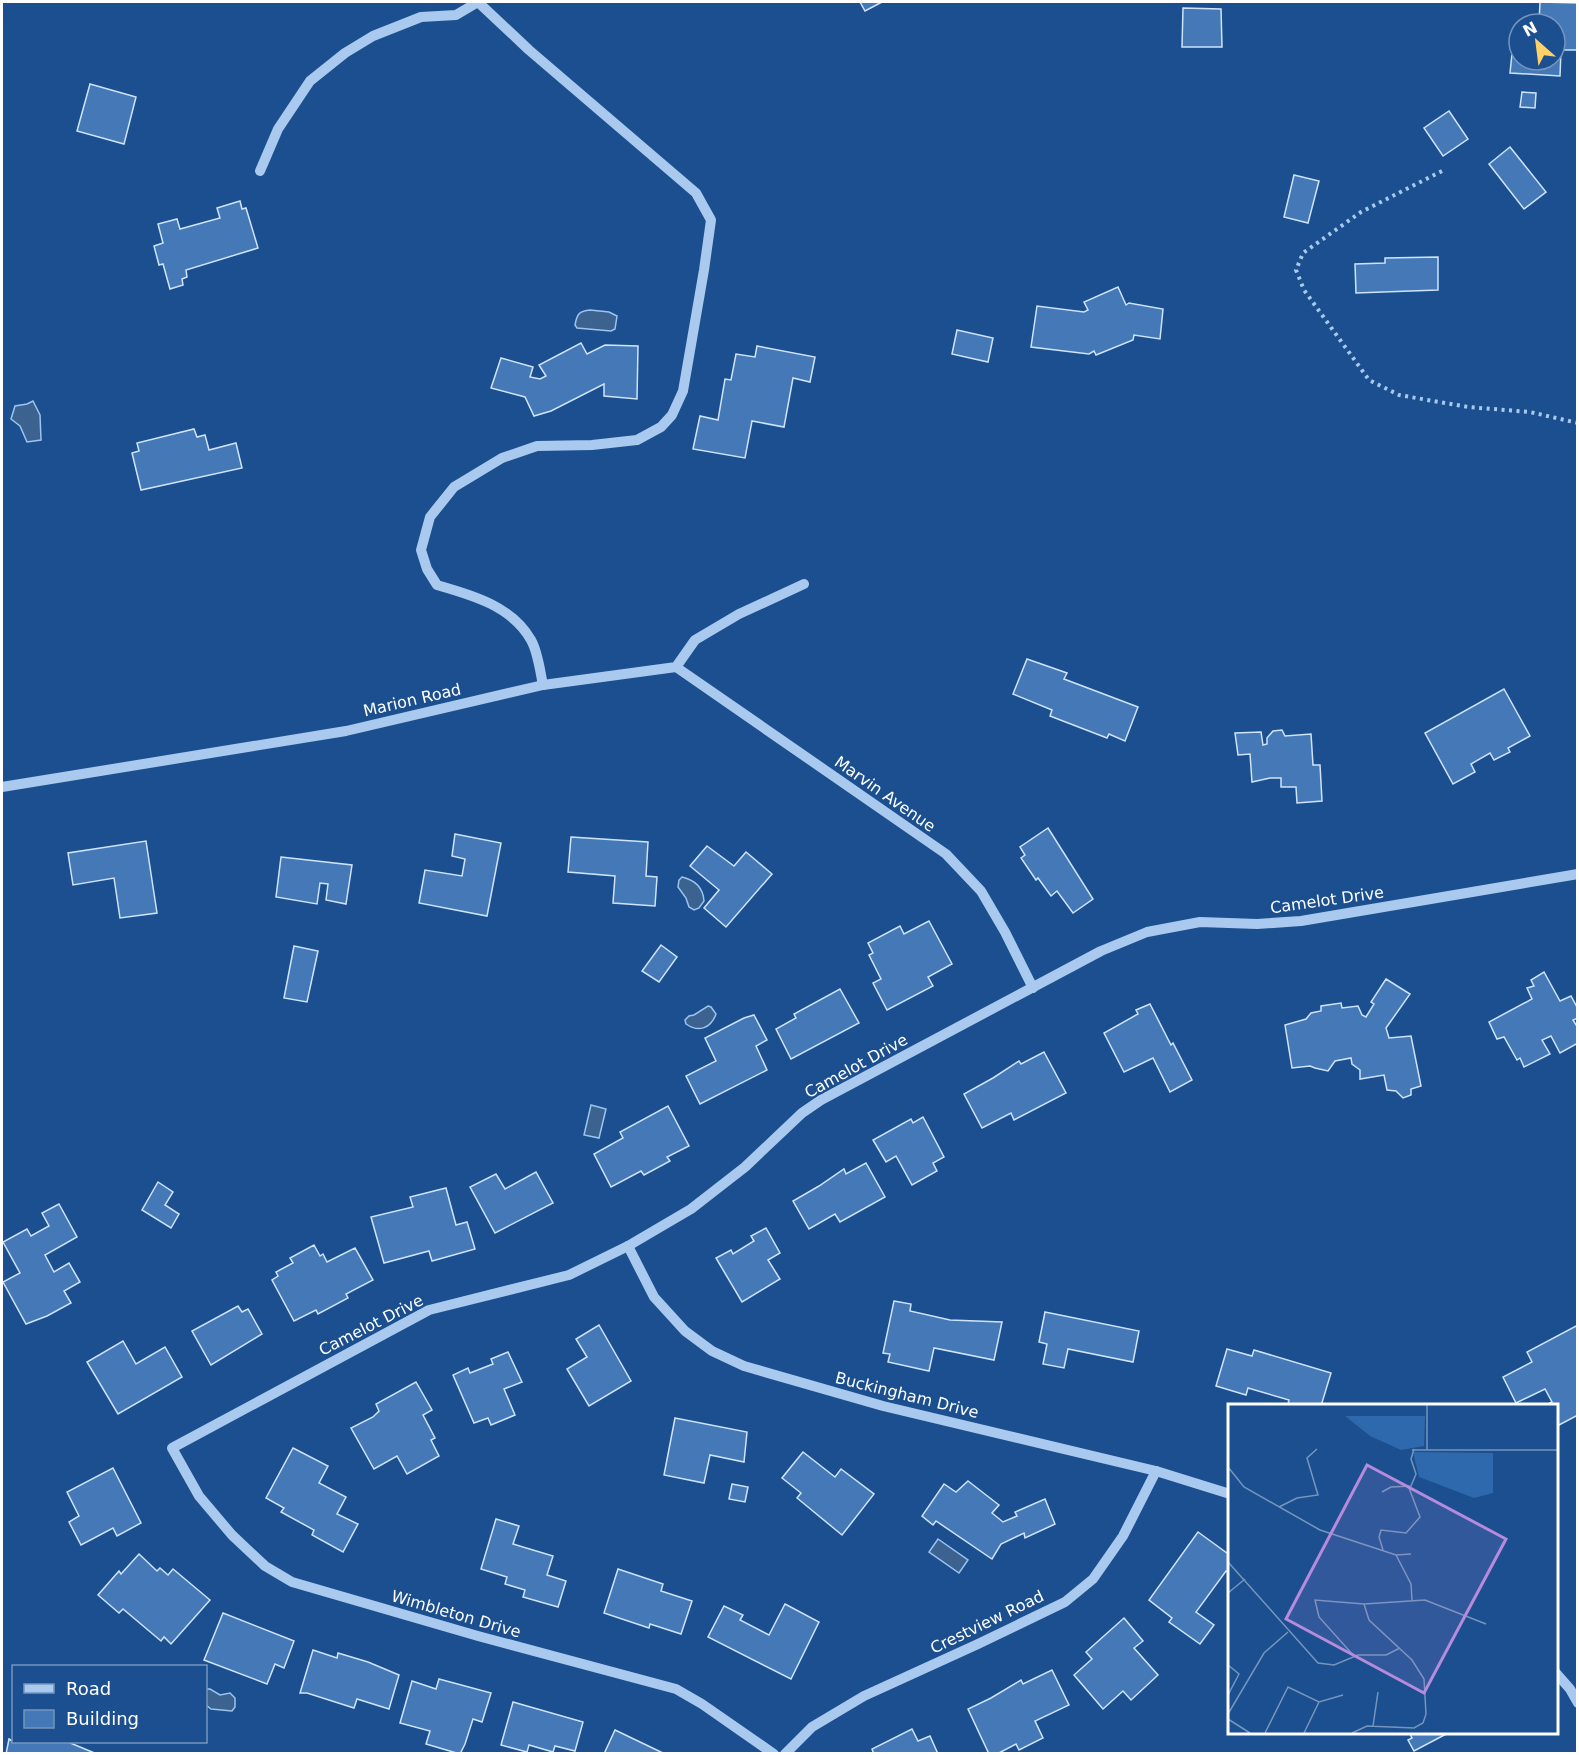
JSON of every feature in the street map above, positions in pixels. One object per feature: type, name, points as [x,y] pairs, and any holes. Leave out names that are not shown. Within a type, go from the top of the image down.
[{"type":"street","points":[[260,171],[278,129],[310,81],[345,53],[373,36],[421,17],[456,15],[478,2],[529,51],[696,193],[711,220],[683,391],[672,415],[661,427],[637,440],[592,445],[537,446],[502,458],[454,487],[430,517],[421,550],[427,569],[437,585],[464,593],[502,609],[519,622],[532,641],[543,685]]},
{"type":"street","points":[[676,667],[695,640],[739,614],[804,584]]},
{"type":"street","name":"Marion Road","points":[[2,787],[346,730],[543,685],[676,667]]},
{"type":"street","name":"Marvin Avenue","points":[[676,667],[946,854],[981,891],[1033,987]]},
{"type":"street","name":"Camelot Drive","points":[[172,1448],[429,1310],[569,1275],[627,1246],[691,1209],[745,1167],[802,1113],[821,1100],[1101,951],[1147,932],[1200,922],[1257,924],[1301,921],[1578,874]]},
{"type":"street","name":"Buckingham Drive","points":[[627,1246],[654,1297],[685,1331],[712,1352],[744,1366],[883,1406],[1156,1471],[1228,1493]]},
{"type":"street","name":"Wimbleton Drive","points":[[172,1448],[199,1496],[232,1535],[265,1566],[292,1582],[478,1636],[676,1689],[702,1704],[774,1754]]},
{"type":"street","name":"Crestview Road","points":[[785,1754],[812,1727],[864,1696],[1065,1602],[1093,1579],[1123,1536],[1156,1471]]},
{"type":"street","points":[[1558,1674],[1578,1703]]},
{"type":"path","points":[[1442,171],[1361,212],[1303,253],[1296,270],[1304,290],[1369,380],[1398,395],[1468,407],[1530,412],[1578,423]]},
{"type":"water","points":[[583,311],[609,312],[617,316],[615,329],[611,331],[577,328],[575,325],[578,316]]},
{"type":"water","points":[[33,401],[40,415],[41,440],[27,442],[20,426],[11,419],[15,406]]},
{"type":"water","points":[[682,877],[691,880],[700,888],[704,901],[699,908],[694,910],[689,907],[678,887]]},
{"type":"water","points":[[708,1006],[716,1014],[708,1026],[695,1028],[686,1024],[685,1020],[689,1016]]},
{"type":"water","points":[[591,1105],[606,1109],[599,1138],[584,1135]]},
{"type":"water","points":[[938,1539],[968,1560],[959,1573],[929,1552]]},
{"type":"water","points":[[207,1689],[220,1695],[230,1693],[235,1698],[235,1707],[232,1711],[211,1709],[207,1706]]},
{"type":"building","points":[[860,2],[882,2],[865,11]]},
{"type":"building","points":[[1540,2],[1578,3],[1578,50],[1567,50],[1567,12],[1540,12]]},
{"type":"building","points":[[1183,8],[1221,9],[1222,47],[1182,47]]},
{"type":"building","points":[[1510,72],[1560,72],[1560,76]]},
{"type":"building","points":[[90,84],[136,97],[124,144],[77,131]]},
{"type":"building","points":[[1522,92],[1536,93],[1535,108],[1520,107]]},
{"type":"building","points":[[1449,111],[1468,139],[1443,156],[1424,128]]},
{"type":"building","points":[[1510,147],[1546,192],[1524,209],[1489,164]]},
{"type":"building","points":[[1294,175],[1319,181],[1308,223],[1284,217]]},
{"type":"building","points":[[240,201],[242,209],[246,208],[258,248],[186,270],[187,277],[182,279],[183,285],[170,289],[163,264],[159,265],[154,246],[163,243],[158,224],[177,219],[180,229],[220,218],[217,208]]},
{"type":"building","points":[[1438,257],[1438,290],[1356,293],[1355,264],[1385,263],[1385,258]]},
{"type":"building","points":[[1118,287],[1126,305],[1129,303],[1163,309],[1160,339],[1134,335],[1133,340],[1096,355],[1094,351],[1089,354],[1031,347],[1037,306],[1084,312],[1088,310],[1084,302]]},
{"type":"building","points":[[957,330],[993,338],[988,362],[952,354]]},
{"type":"building","points":[[581,343],[587,354],[605,345],[638,346],[637,399],[604,396],[604,384],[551,411],[534,416],[525,397],[491,388],[501,358],[533,367],[530,377],[540,379],[546,376],[539,365]]},
{"type":"building","points":[[757,346],[815,357],[810,382],[793,378],[784,427],[752,421],[745,458],[693,449],[700,416],[718,420],[725,379],[731,380],[736,354],[755,357]]},
{"type":"building","points":[[194,429],[197,437],[205,435],[209,450],[236,443],[242,468],[141,490],[132,453],[139,451],[137,443]]},
{"type":"building","points":[[1027,659],[1067,673],[1064,679],[1138,707],[1125,741],[1109,734],[1107,738],[1050,716],[1052,710],[1013,694]]},
{"type":"building","points":[[1504,689],[1530,736],[1508,748],[1510,752],[1494,760],[1490,753],[1471,764],[1475,772],[1453,784],[1425,733]]},
{"type":"building","points":[[1282,730],[1285,736],[1311,734],[1313,765],[1320,765],[1322,801],[1297,803],[1296,787],[1281,787],[1281,778],[1252,782],[1250,754],[1238,755],[1235,733],[1261,732],[1263,745],[1267,744],[1267,738],[1273,731]]},
{"type":"building","points":[[1048,828],[1093,899],[1073,913],[1057,891],[1051,896],[1038,878],[1036,880],[1021,858],[1025,855],[1020,847]]},
{"type":"building","points":[[455,834],[501,843],[487,916],[419,903],[425,870],[462,876],[465,859],[452,856]]},
{"type":"building","points":[[571,837],[648,842],[646,876],[657,877],[655,906],[613,903],[615,876],[568,872]]},
{"type":"building","points":[[146,841],[157,913],[120,918],[114,878],[73,885],[68,853]]},
{"type":"building","points":[[707,846],[734,866],[746,852],[772,874],[726,927],[704,908],[719,890],[690,866]]},
{"type":"building","points":[[281,857],[352,865],[346,904],[326,900],[328,884],[320,883],[317,904],[276,897]]},
{"type":"building","points":[[929,921],[952,964],[928,977],[933,986],[887,1010],[873,983],[881,979],[869,955],[873,953],[868,943],[900,926],[904,934]]},
{"type":"building","points":[[661,945],[677,957],[659,982],[642,971]]},
{"type":"building","points":[[294,946],[318,951],[307,1002],[284,998]]},
{"type":"building","points":[[1544,972],[1560,1001],[1571,996],[1578,1009],[1578,1018],[1573,1020],[1578,1028],[1578,1043],[1560,1053],[1551,1036],[1542,1040],[1550,1054],[1524,1067],[1520,1058],[1517,1060],[1504,1037],[1497,1039],[1489,1022],[1532,999],[1527,988],[1534,986],[1531,980]]},
{"type":"building","points":[[1386,979],[1410,994],[1386,1028],[1389,1038],[1411,1036],[1421,1086],[1411,1089],[1411,1095],[1403,1098],[1396,1091],[1387,1090],[1384,1075],[1360,1079],[1360,1070],[1352,1064],[1351,1058],[1335,1061],[1328,1071],[1310,1066],[1292,1068],[1285,1025],[1306,1019],[1311,1013],[1321,1011],[1321,1006],[1341,1003],[1342,1008],[1358,1006],[1362,1015],[1366,1017],[1374,1004],[1371,1002]]},
{"type":"building","points":[[840,989],[859,1023],[791,1059],[776,1029],[796,1018],[794,1014]]},
{"type":"building","points":[[1150,1004],[1192,1080],[1170,1092],[1153,1058],[1124,1072],[1104,1033],[1138,1014],[1136,1010]]},
{"type":"building","points":[[754,1015],[767,1040],[756,1046],[767,1070],[700,1104],[686,1076],[716,1061],[705,1038]]},
{"type":"building","points":[[1044,1052],[1066,1093],[1014,1120],[1011,1113],[982,1128],[964,1094],[1019,1061],[1021,1064]]},
{"type":"building","points":[[668,1106],[689,1146],[667,1157],[670,1161],[644,1175],[641,1171],[611,1187],[594,1154],[623,1138],[620,1132]]},
{"type":"building","points":[[923,1117],[944,1157],[933,1163],[937,1171],[912,1185],[896,1156],[886,1162],[873,1140],[911,1119],[913,1123]]},
{"type":"building","points":[[866,1163],[885,1197],[840,1222],[835,1214],[809,1229],[793,1201],[844,1169],[846,1174]]},
{"type":"building","points":[[536,1172],[553,1203],[495,1233],[470,1187],[496,1174],[505,1189]]},
{"type":"building","points":[[158,1182],[173,1192],[165,1205],[179,1214],[171,1228],[142,1210]]},
{"type":"building","points":[[446,1188],[456,1225],[467,1222],[475,1249],[432,1261],[429,1251],[384,1263],[371,1217],[413,1207],[410,1197]]},
{"type":"building","points":[[59,1204],[77,1237],[45,1255],[54,1272],[69,1263],[80,1282],[64,1291],[71,1303],[26,1324],[3,1282],[20,1273],[3,1242],[27,1229],[31,1236],[49,1226],[42,1213]]},
{"type":"building","points":[[766,1228],[780,1253],[768,1260],[780,1279],[742,1302],[716,1258],[731,1250],[733,1254],[754,1241],[751,1236]]},
{"type":"building","points":[[314,1245],[320,1256],[323,1254],[327,1262],[355,1248],[373,1280],[346,1294],[348,1298],[318,1314],[316,1310],[294,1321],[272,1280],[278,1276],[276,1272],[293,1263],[290,1258]]},
{"type":"building","points":[[894,1301],[911,1304],[910,1311],[950,1320],[1002,1322],[994,1360],[934,1348],[929,1371],[888,1362],[890,1354],[883,1353]]},
{"type":"building","points":[[238,1306],[242,1312],[248,1309],[262,1334],[211,1365],[192,1331]]},
{"type":"building","points":[[1045,1312],[1139,1331],[1133,1362],[1068,1349],[1064,1368],[1043,1364],[1047,1344],[1039,1342]]},
{"type":"building","points":[[599,1325],[631,1381],[589,1406],[567,1369],[587,1357],[576,1339]]},
{"type":"building","points":[[1578,1325],[1578,1415],[1559,1425],[1558,1404],[1548,1404],[1552,1402],[1545,1389],[1516,1403],[1503,1377],[1532,1362],[1527,1352]]},
{"type":"building","points":[[123,1341],[136,1364],[165,1347],[182,1377],[118,1414],[87,1362]]},
{"type":"building","points":[[1227,1349],[1252,1356],[1254,1350],[1331,1373],[1322,1404],[1288,1404],[1289,1400],[1248,1388],[1246,1395],[1216,1386]]},
{"type":"building","points":[[508,1352],[522,1382],[504,1389],[515,1415],[491,1425],[488,1418],[474,1423],[453,1375],[468,1368],[470,1373],[493,1364],[491,1359]]},
{"type":"building","points":[[416,1382],[432,1410],[423,1415],[435,1438],[431,1440],[439,1456],[407,1474],[397,1456],[374,1469],[351,1428],[373,1417],[379,1411],[376,1404]]},
{"type":"building","points":[[675,1418],[747,1432],[744,1462],[710,1455],[704,1483],[664,1475]]},
{"type":"building","points":[[293,1448],[328,1466],[319,1483],[346,1497],[337,1514],[358,1524],[343,1552],[312,1535],[314,1530],[281,1512],[284,1508],[266,1498]]},
{"type":"building","points":[[803,1452],[835,1477],[841,1469],[874,1494],[842,1535],[797,1498],[801,1493],[782,1478]]},
{"type":"building","points":[[113,1468],[141,1523],[117,1536],[113,1528],[81,1545],[69,1522],[79,1516],[67,1492]]},
{"type":"building","points":[[968,1481],[999,1505],[992,1513],[1003,1522],[1017,1516],[1015,1512],[1045,1499],[1055,1524],[1025,1538],[1024,1533],[1001,1544],[992,1559],[936,1521],[933,1525],[922,1516],[944,1484],[956,1492]]},
{"type":"building","points":[[732,1484],[748,1487],[745,1502],[729,1499]]},
{"type":"building","points":[[496,1519],[519,1526],[513,1544],[553,1556],[547,1575],[566,1581],[558,1607],[523,1597],[525,1590],[505,1584],[507,1577],[481,1569]]},
{"type":"building","points":[[1198,1532],[1228,1552],[1228,1572],[1226,1571],[1196,1612],[1214,1625],[1200,1644],[1169,1622],[1172,1618],[1149,1600]]},
{"type":"building","points":[[139,1554],[157,1571],[160,1568],[168,1575],[173,1569],[210,1600],[171,1644],[164,1637],[161,1641],[123,1609],[119,1613],[98,1595],[119,1571],[121,1574]]},
{"type":"building","points":[[618,1569],[663,1584],[661,1591],[692,1601],[681,1634],[650,1624],[649,1628],[604,1613]]},
{"type":"building","points":[[785,1604],[819,1622],[791,1679],[708,1637],[724,1606],[743,1615],[740,1620],[769,1635]]},
{"type":"building","points":[[223,1613],[294,1641],[284,1668],[275,1664],[267,1684],[204,1660]]},
{"type":"building","points":[[1124,1618],[1143,1641],[1134,1648],[1158,1675],[1131,1700],[1123,1691],[1103,1709],[1074,1675],[1092,1659],[1086,1652]]},
{"type":"building","points":[[313,1650],[337,1658],[338,1653],[399,1675],[389,1709],[357,1699],[354,1708],[307,1693],[300,1693]]},
{"type":"building","points":[[1052,1670],[1069,1705],[1035,1721],[1043,1738],[1019,1750],[1016,1744],[997,1754],[989,1754],[968,1709],[1021,1680],[1023,1684]]},
{"type":"building","points":[[439,1679],[491,1693],[482,1722],[473,1719],[460,1754],[426,1744],[430,1731],[400,1723],[412,1681],[436,1689]]},
{"type":"building","points":[[513,1702],[583,1722],[575,1751],[555,1746],[553,1752],[529,1745],[527,1752],[501,1745]]},
{"type":"building","points":[[912,1729],[918,1741],[930,1736],[938,1754],[874,1754],[872,1749]]},
{"type":"building","points":[[615,1730],[665,1754],[604,1754]]},
{"type":"building","points":[[1410,1734],[1446,1734],[1414,1751],[1408,1740],[1412,1738]]},
{"type":"building","points":[[9,1739],[12,1743],[70,1743],[97,1754],[6,1754]]}]
